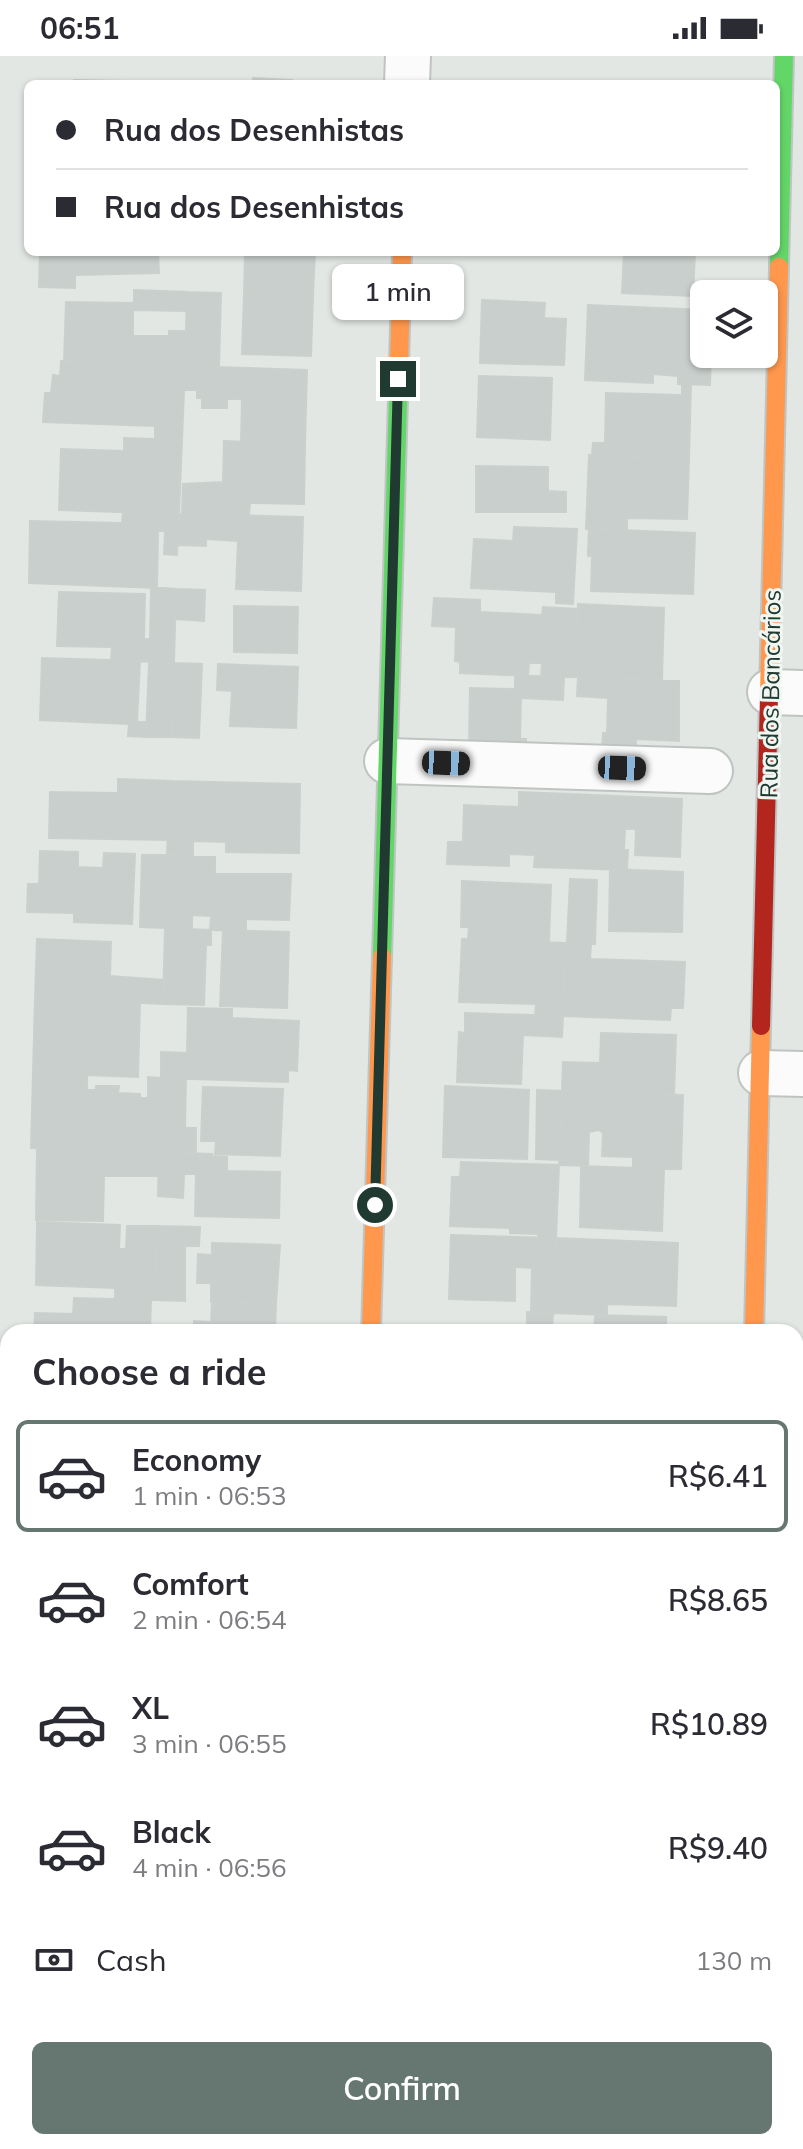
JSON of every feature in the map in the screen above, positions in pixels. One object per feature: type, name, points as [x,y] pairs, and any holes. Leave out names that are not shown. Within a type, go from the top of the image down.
[{"type":"street","points":[[407,80],[408,56]]},
{"type":"street","name":"Rua dos Bancários","points":[[755,1324],[782,1073],[787,693],[784,56]]},
{"type":"street","points":[[371,1324],[402,256]]},
{"type":"street","points":[[387,761],[710,771]]},
{"type":"building","points":[[40,256],[158,256],[159,273],[75,275],[75,288],[39,287]]},
{"type":"building","points":[[245,256],[315,256],[313,295],[244,294]]},
{"type":"building","points":[[624,256],[695,256],[690,296],[622,293]]},
{"type":"building","points":[[134,290],[187,292],[187,311],[133,310],[133,336],[169,336],[169,331],[186,331],[185,366],[64,361],[66,302],[134,303]]},
{"type":"building","points":[[187,292],[221,293],[219,367],[185,366]]},
{"type":"building","points":[[244,294],[313,295],[311,356],[242,354]]},
{"type":"building","points":[[482,300],[545,303],[544,318],[566,319],[564,365],[480,363]]},
{"type":"building","points":[[588,305],[690,309],[690,368],[711,368],[710,385],[678,384],[678,376],[653,374],[653,383],[585,380]]},
{"type":"building","points":[[61,361],[185,366],[182,440],[155,439],[155,426],[43,422],[45,393],[51,393],[53,375],[60,376]]},
{"type":"building","points":[[185,366],[307,370],[305,444],[241,442],[242,399],[227,399],[227,408],[202,408],[202,398],[197,398],[197,390],[183,390]]},
{"type":"building","points":[[479,376],[552,378],[550,440],[477,437]]},
{"type":"building","points":[[682,384],[691,384],[689,459],[592,455],[593,443],[605,443],[606,393],[682,395]]},
{"type":"building","points":[[124,438],[182,440],[179,514],[59,510],[61,449],[124,451]]},
{"type":"building","points":[[224,441],[305,444],[304,504],[250,503],[249,516],[182,514],[183,484],[223,482]]},
{"type":"building","points":[[589,455],[689,459],[687,519],[627,518],[627,531],[586,529]]},
{"type":"building","points":[[476,466],[548,467],[548,491],[566,492],[566,512],[476,512]]},
{"type":"building","points":[[123,512],[179,514],[177,555],[164,554],[165,531],[158,531],[157,588],[29,583],[30,521],[122,523]]},
{"type":"building","points":[[179,514],[303,517],[301,591],[236,589],[238,541],[206,539],[206,546],[178,545]]},
{"type":"building","points":[[514,527],[577,529],[573,604],[556,603],[556,592],[471,588],[474,539],[513,541]]},
{"type":"building","points":[[589,529],[695,533],[693,594],[591,591]]},
{"type":"building","points":[[151,587],[176,589],[174,663],[111,660],[112,647],[57,646],[59,592],[145,594],[144,639],[150,639]]},
{"type":"building","points":[[176,589],[205,590],[204,621],[175,619]]},
{"type":"building","points":[[434,598],[480,600],[480,612],[542,615],[543,607],[577,609],[574,677],[541,676],[542,663],[529,663],[528,676],[460,673],[460,662],[455,661],[456,627],[432,626]]},
{"type":"building","points":[[578,604],[664,608],[662,680],[574,677]]},
{"type":"building","points":[[234,606],[298,607],[297,653],[234,652]]},
{"type":"building","points":[[42,658],[140,661],[137,722],[147,722],[146,737],[128,736],[129,724],[40,720]]},
{"type":"building","points":[[149,662],[174,663],[172,737],[146,737]]},
{"type":"building","points":[[174,663],[202,664],[199,738],[172,737]]},
{"type":"building","points":[[218,664],[298,667],[296,728],[230,726],[232,691],[217,690]]},
{"type":"building","points":[[515,675],[564,677],[563,700],[521,698],[520,739],[526,739],[526,750],[469,748],[470,688],[515,689]]},
{"type":"building","points":[[578,677],[679,681],[679,741],[636,739],[636,753],[602,752],[603,733],[607,733],[608,698],[577,696]]},
{"type":"building","points":[[118,779],[170,781],[168,840],[49,838],[50,792],[118,793]]},
{"type":"building","points":[[170,781],[300,784],[299,853],[226,852],[226,842],[193,841],[193,856],[167,855]]},
{"type":"building","points":[[519,792],[570,794],[567,868],[534,867],[535,855],[509,854],[509,866],[447,864],[448,842],[463,842],[464,805],[519,807]]},
{"type":"building","points":[[570,794],[682,799],[680,857],[635,855],[636,829],[625,829],[627,870],[567,868]]},
{"type":"building","points":[[40,851],[78,852],[78,867],[103,868],[104,853],[135,854],[132,924],[74,922],[74,913],[27,912],[28,884],[39,884]]},
{"type":"building","points":[[142,855],[167,855],[165,928],[140,927]]},
{"type":"building","points":[[167,855],[215,857],[215,874],[291,874],[289,920],[246,919],[246,931],[210,930],[211,916],[192,915],[192,929],[165,928]]},
{"type":"building","points":[[610,869],[683,872],[682,932],[609,931]]},
{"type":"building","points":[[570,879],[597,880],[595,944],[567,943]]},
{"type":"building","points":[[462,881],[551,885],[549,942],[468,939],[469,927],[461,927]]},
{"type":"building","points":[[165,928],[211,930],[211,945],[206,945],[204,1005],[163,1004]]},
{"type":"building","points":[[223,930],[289,932],[287,1008],[220,1006]]},
{"type":"building","points":[[37,939],[111,942],[110,976],[164,980],[163,1004],[35,998]]},
{"type":"building","points":[[462,939],[565,943],[563,1016],[535,1016],[536,1004],[459,1002]]},
{"type":"building","points":[[565,943],[591,944],[590,959],[685,962],[683,1008],[671,1008],[670,1020],[563,1016]]},
{"type":"building","points":[[35,998],[140,1003],[138,1077],[33,1073]]},
{"type":"building","points":[[188,1008],[232,1009],[232,1018],[299,1021],[297,1071],[288,1070],[288,1082],[161,1078],[161,1052],[187,1053]]},
{"type":"building","points":[[465,1013],[563,1016],[562,1037],[523,1035],[521,1084],[457,1082],[459,1032],[465,1033]]},
{"type":"building","points":[[601,1033],[676,1035],[674,1095],[562,1091],[563,1062],[600,1063]]},
{"type":"building","points":[[33,1073],[87,1075],[87,1090],[96,1090],[96,1086],[119,1086],[118,1093],[140,1094],[140,1098],[148,1098],[148,1077],[161,1078],[159,1152],[31,1148]]},
{"type":"building","points":[[161,1078],[186,1079],[185,1128],[196,1128],[196,1153],[159,1152]]},
{"type":"building","points":[[445,1086],[529,1090],[527,1159],[443,1157]]},
{"type":"building","points":[[203,1087],[283,1089],[280,1156],[215,1154],[216,1141],[201,1141]]},
{"type":"building","points":[[537,1090],[562,1091],[559,1160],[536,1159]]},
{"type":"building","points":[[562,1091],[683,1095],[681,1169],[633,1168],[633,1157],[602,1156],[603,1133],[599,1130],[589,1132],[588,1166],[559,1165]]},
{"type":"building","points":[[37,1148],[159,1152],[158,1176],[104,1176],[103,1221],[36,1220]]},
{"type":"building","points":[[159,1152],[227,1157],[227,1171],[280,1172],[279,1218],[195,1216],[196,1174],[184,1174],[183,1198],[158,1196]]},
{"type":"building","points":[[461,1162],[559,1165],[556,1238],[510,1233],[510,1228],[450,1226],[452,1177],[460,1177]]},
{"type":"building","points":[[581,1166],[664,1169],[662,1231],[580,1227]]},
{"type":"building","points":[[37,1222],[120,1225],[119,1249],[126,1249],[127,1226],[157,1226],[155,1300],[115,1299],[115,1288],[36,1285]]},
{"type":"building","points":[[157,1226],[200,1227],[199,1246],[185,1246],[185,1301],[155,1300]]},
{"type":"building","points":[[451,1235],[556,1238],[553,1313],[531,1312],[532,1268],[515,1267],[515,1301],[449,1299]]},
{"type":"building","points":[[556,1238],[678,1243],[676,1306],[607,1304],[607,1315],[553,1313]]},
{"type":"building","points":[[212,1243],[280,1245],[276,1304],[211,1302],[211,1283],[197,1283],[198,1254],[212,1255]]},
{"type":"building","points":[[74,1298],[151,1300],[150,1324],[34,1324],[35,1313],[73,1314]]},
{"type":"building","points":[[212,1302],[276,1304],[275,1324],[194,1324],[194,1321],[211,1322]]},
{"type":"building","points":[[527,1312],[553,1313],[552,1324],[527,1324]]},
{"type":"building","points":[[595,1315],[666,1317],[666,1324],[594,1324]]},
{"type":"traffic: fast","points":[[780,225],[784,56]]},
{"type":"traffic: fast","points":[[779,256],[779,267]]},
{"type":"traffic: fast","points":[[382,957],[399,364]]},
{"type":"traffic: slow","points":[[399,364],[402,256]]},
{"type":"traffic: slow","points":[[769,695],[779,267]]},
{"type":"traffic: slow","points":[[371,1324],[382,957]]},
{"type":"traffic: slow","points":[[754,1324],[761,1026]]},
{"type":"traffic: jam","points":[[761,1026],[769,695]]},
{"type":"route","points":[[375,1205],[398,379]]}]
